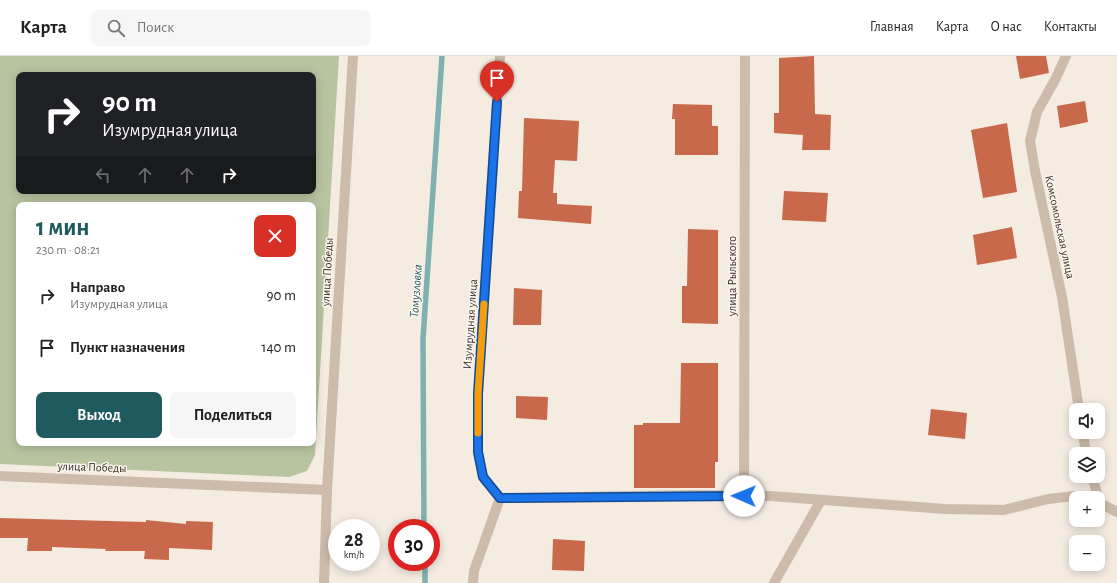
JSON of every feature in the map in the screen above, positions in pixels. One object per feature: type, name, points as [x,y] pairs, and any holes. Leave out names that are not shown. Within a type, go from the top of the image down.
[{"type":"street","name":"улица Победы","points":[[324,583],[327,490],[353,56]]},
{"type":"street","name":"Изумрудная улица","points":[[500,56],[478,394],[478,452],[483,477],[500,498]]},
{"type":"street","name":"улица Рыльского","points":[[744,496],[745,56]]},
{"type":"street","name":"Комсомольская улица","points":[[1066,56],[1056,78],[1037,112],[1030,141],[1062,297],[1078,403]]},
{"type":"street","name":"улица Победы","points":[[0,476],[327,490]]},
{"type":"street","points":[[473,583],[474,571],[500,498],[744,496],[945,509],[1004,510],[1048,499],[1069,497]]},
{"type":"street","points":[[774,583],[820,500]]},
{"type":"street","points":[[1105,505],[1117,512]]},
{"type":"green space","points":[[0,56],[339,56],[316,438],[316,202],[16,202],[16,446],[316,446],[315,455],[307,471],[289,477],[0,464]]},
{"type":"building","points":[[814,56],[815,114],[831,115],[830,150],[802,150],[803,135],[774,133],[774,113],[779,113],[779,58]]},
{"type":"building","points":[[1016,56],[1046,56],[1049,73],[1020,79]]},
{"type":"building","points":[[1085,101],[1088,122],[1060,128],[1057,106]]},
{"type":"building","points":[[673,104],[712,105],[712,126],[718,126],[718,155],[675,155],[675,119],[672,119]]},
{"type":"building","points":[[524,118],[579,121],[577,161],[555,160],[553,193],[557,193],[557,204],[592,206],[591,224],[518,218],[519,191],[522,191]]},
{"type":"building","points":[[1007,123],[1017,192],[983,198],[971,130]]},
{"type":"building","points":[[784,191],[828,193],[826,222],[782,220]]},
{"type":"building","points":[[1012,227],[1017,258],[977,265],[973,235]]},
{"type":"building","points":[[688,229],[718,230],[718,324],[682,323],[682,286],[687,286]]},
{"type":"building","points":[[514,288],[542,290],[541,325],[513,325]]},
{"type":"building","points":[[681,363],[718,363],[718,462],[715,462],[715,488],[634,488],[634,425],[643,425],[643,423],[680,423]]},
{"type":"building","points":[[516,396],[548,397],[547,420],[516,418]]},
{"type":"building","points":[[931,409],[967,413],[965,439],[928,435]]},
{"type":"building","points":[[0,518],[146,522],[146,520],[186,524],[186,521],[213,522],[212,550],[169,548],[169,560],[144,559],[145,551],[105,551],[106,549],[52,547],[52,551],[27,551],[28,538],[0,538]]},
{"type":"building","points":[[553,539],[585,541],[584,571],[552,570]]},
{"type":"waterway","name":"Томузловка","points":[[424,519],[423,339],[442,56]]},
{"type":"waterway","name":"Томузловка","points":[[425,571],[425,583]]},
{"type":"slow traffic","points":[[478,433],[478,394],[484,304]]},
{"type":"route","points":[[497,102],[478,394],[478,452],[483,477],[500,498],[694,495],[744,496]]}]
